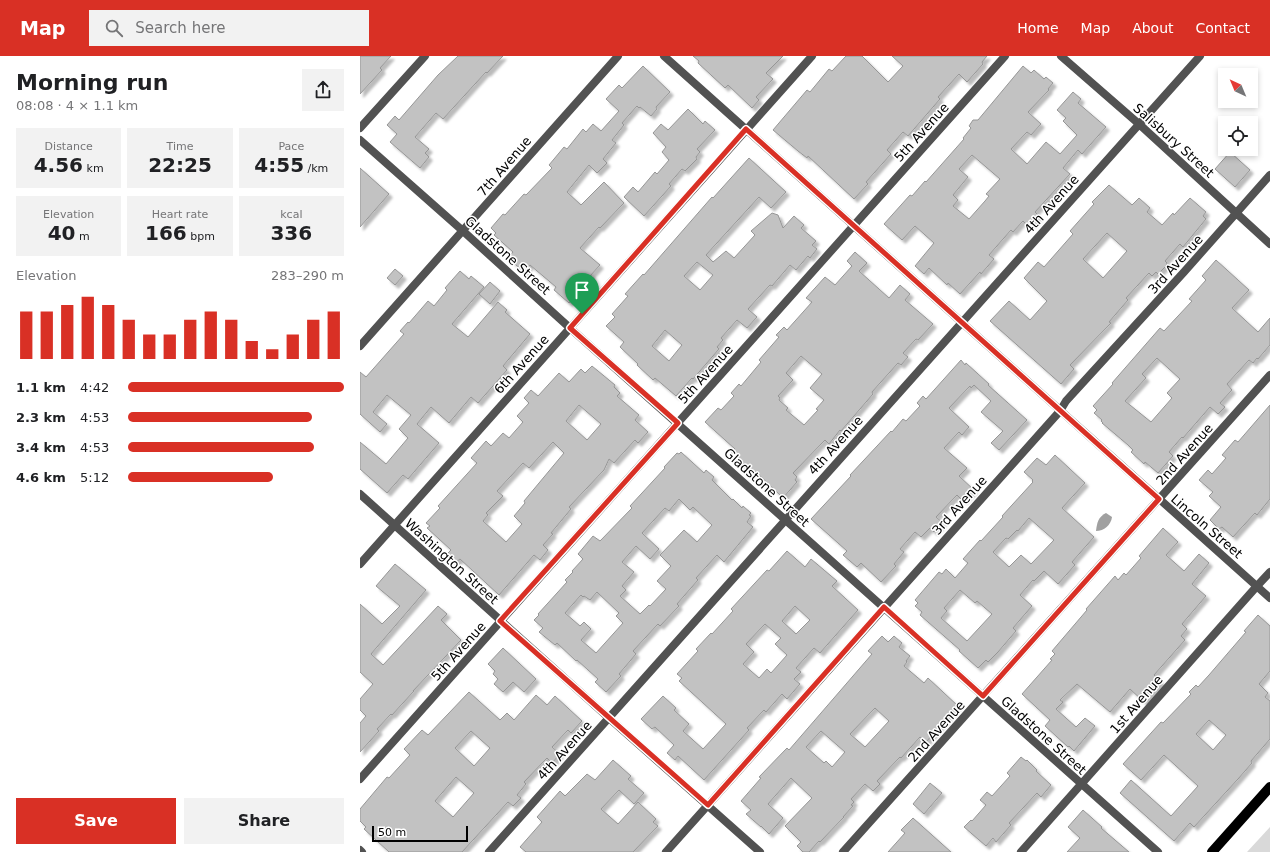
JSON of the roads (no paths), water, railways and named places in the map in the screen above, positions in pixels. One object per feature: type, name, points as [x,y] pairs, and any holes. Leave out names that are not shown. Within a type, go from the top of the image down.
[{"type":"main road","points":[[1212,852],[1270,787]]},
{"type":"street","points":[[360,128],[425,56]]},
{"type":"street","name":"7th Avenue","points":[[360,346],[618,56]]},
{"type":"street","name":"Lincoln Street","points":[[664,56],[1270,598]]},
{"type":"street","name":"6th Avenue","points":[[360,564],[812,56]]},
{"type":"street","name":"5th Avenue","points":[[360,779],[1005,56]]},
{"type":"street","name":"Salisbury Street","points":[[1061,56],[1139,124],[1270,244]]},
{"type":"street","name":"4th Avenue","points":[[490,852],[1200,56]]},
{"type":"street","name":"Gladstone Street","points":[[360,140],[1158,852]]},
{"type":"street","name":"3rd Avenue","points":[[666,852],[1060,410],[1066,401],[1179,278],[1270,175]]},
{"type":"street","name":"2nd Avenue","points":[[844,852],[1270,375]]},
{"type":"street","name":"Washington Street","points":[[360,494],[500,621],[760,852]]},
{"type":"street","name":"1st Avenue","points":[[1021,852],[1270,572]]}]
